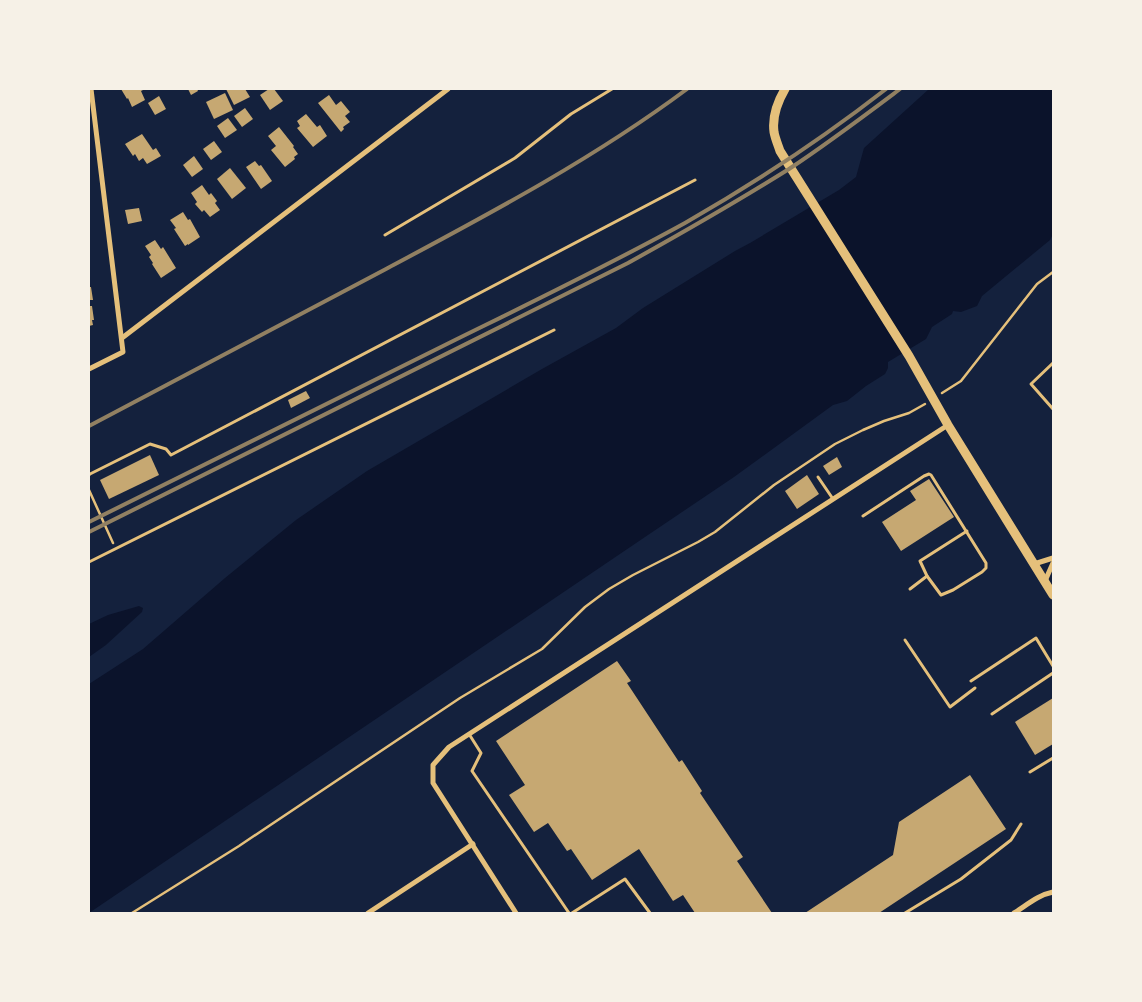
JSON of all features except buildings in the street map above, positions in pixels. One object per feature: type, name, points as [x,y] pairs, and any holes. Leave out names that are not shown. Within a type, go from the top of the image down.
[{"type":"street","points":[[89,369],[123,352],[91,89]]},
{"type":"street","points":[[122,338],[448,89]]},
{"type":"street","points":[[784,89],[775,114],[774,131],[780,151],[909,356],[948,425],[1053,595]]},
{"type":"street","points":[[516,913],[433,784],[433,765],[449,747],[948,425]]},
{"type":"street","points":[[1034,564],[1053,558]]},
{"type":"street","points":[[1045,582],[1053,563]]},
{"type":"street","points":[[368,913],[473,844]]},
{"type":"street","points":[[1014,913],[1044,894],[1053,892]]},
{"type":"lane","points":[[385,235],[515,158],[571,114],[612,89]]},
{"type":"lane","points":[[89,476],[150,444],[166,449],[172,455],[694,180]]},
{"type":"lane","points":[[89,562],[554,330]]},
{"type":"lane","points":[[1053,363],[1031,384],[1053,409]]},
{"type":"lane","points":[[863,516],[924,476],[931,475],[967,531],[986,564],[986,568],[982,572],[953,590],[941,595],[927,576],[920,561],[967,531]]},
{"type":"lane","points":[[818,477],[833,499]]},
{"type":"lane","points":[[910,588],[927,576]]},
{"type":"lane","points":[[971,681],[1036,638],[1053,666]]},
{"type":"lane","points":[[905,640],[950,707],[975,688]]},
{"type":"lane","points":[[992,714],[1053,673]]},
{"type":"lane","points":[[469,734],[481,753],[472,771],[569,913]]},
{"type":"lane","points":[[1030,772],[1053,758]]},
{"type":"lane","points":[[905,913],[961,879],[1011,840],[1021,824]]},
{"type":"lane","points":[[572,913],[625,880],[650,913]]},
{"type":"path","points":[[948,390],[961,381],[1037,284],[1053,272]]},
{"type":"path","points":[[132,913],[239,846],[460,698],[542,648],[585,607],[609,589],[715,532],[774,485],[836,444],[870,427],[922,406]]},
{"type":"path","points":[[89,490],[116,549]]},
{"type":"water","points":[[929,89],[1053,89],[1053,234],[1050,240],[982,296],[977,306],[961,312],[953,311],[952,314],[932,327],[926,339],[888,362],[885,374],[847,401],[833,405],[734,477],[89,913],[89,684],[143,649],[296,520],[367,471],[616,328],[643,308],[735,251],[839,190],[856,177],[864,148]]},
{"type":"water","points":[[139,606],[143,608],[142,612],[106,645],[89,657],[89,624],[108,615]]},
{"type":"railway","points":[[89,426],[386,269],[540,185],[615,139],[687,89]]},
{"type":"railway","points":[[89,522],[567,284],[685,223],[788,159],[886,89]]},
{"type":"railway","points":[[89,532],[628,263],[789,169],[900,89]]}]
